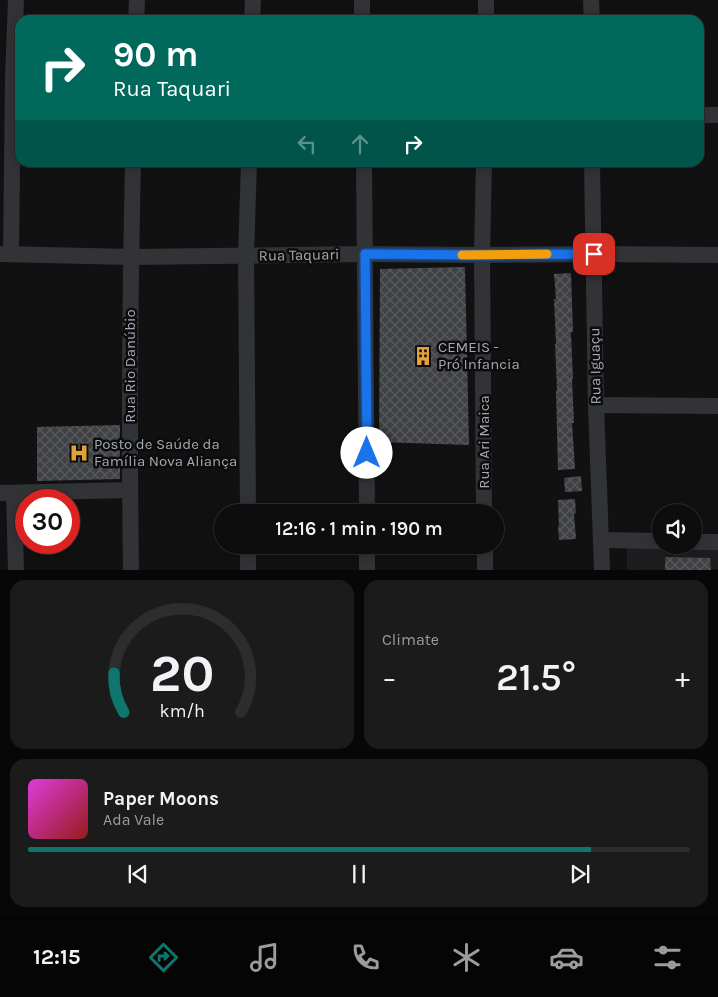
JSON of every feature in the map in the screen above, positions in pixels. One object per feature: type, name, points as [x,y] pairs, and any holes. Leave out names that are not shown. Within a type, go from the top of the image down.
[{"type":"street","points":[[6,254],[7,78],[16,0]]},
{"type":"street","points":[[136,15],[137,0]]},
{"type":"street","points":[[252,0],[252,15]]},
{"type":"street","points":[[362,0],[362,15]]},
{"type":"street","points":[[486,0],[486,15]]},
{"type":"street","points":[[591,0],[592,15]]},
{"type":"street","points":[[704,115],[718,115]]},
{"type":"street","name":"Rua Rio Danúbio","points":[[131,570],[133,167]]},
{"type":"street","points":[[248,504],[246,255],[249,167]]},
{"type":"street","points":[[364,167],[367,504]]},
{"type":"street","name":"Rua Ari Maica","points":[[484,167],[482,255],[484,504]]},
{"type":"street","name":"Rua Iguaçu","points":[[592,167],[596,405],[602,570]]},
{"type":"street","name":"Rua Taquari","points":[[6,254],[131,256],[365,254],[718,255]]},
{"type":"street","points":[[596,405],[718,406]]},
{"type":"street","points":[[16,570],[7,493],[130,490]]},
{"type":"street","points":[[601,540],[652,541]]},
{"type":"street","points":[[702,542],[718,542]]},
{"type":"street","points":[[248,554],[248,570]]},
{"type":"street","points":[[367,554],[367,570]]},
{"type":"street","points":[[485,554],[485,570]]},
{"type":"shaded area","points":[[627,543],[652,544],[652,554],[702,554],[702,545],[718,546],[718,569],[627,570]]},
{"type":"building","name":"CEMEIS - Pró Infancia","points":[[465,267],[469,445],[379,442],[380,269]]},
{"type":"building","points":[[571,273],[574,423],[572,423],[575,469],[558,470],[554,274]]},
{"type":"building","name":"Posto de Saúde da Família Nova Aliança","points":[[120,425],[120,479],[37,481],[37,427]]},
{"type":"building","points":[[581,476],[582,491],[565,492],[564,478]]},
{"type":"building","points":[[575,499],[576,539],[559,540],[558,500]]},
{"type":"building","points":[[665,557],[710,558],[711,570],[665,570]]},
{"type":"slow traffic","points":[[462,255],[547,254]]},
{"type":"place","name":"CEMEIS - Pró Infancia","points":[[423,356]]},
{"type":"place","name":"Posto de Saúde da Família Nova Aliança","points":[[79,453]]},
{"type":"route","points":[[367,453],[365,254],[594,254]]}]
